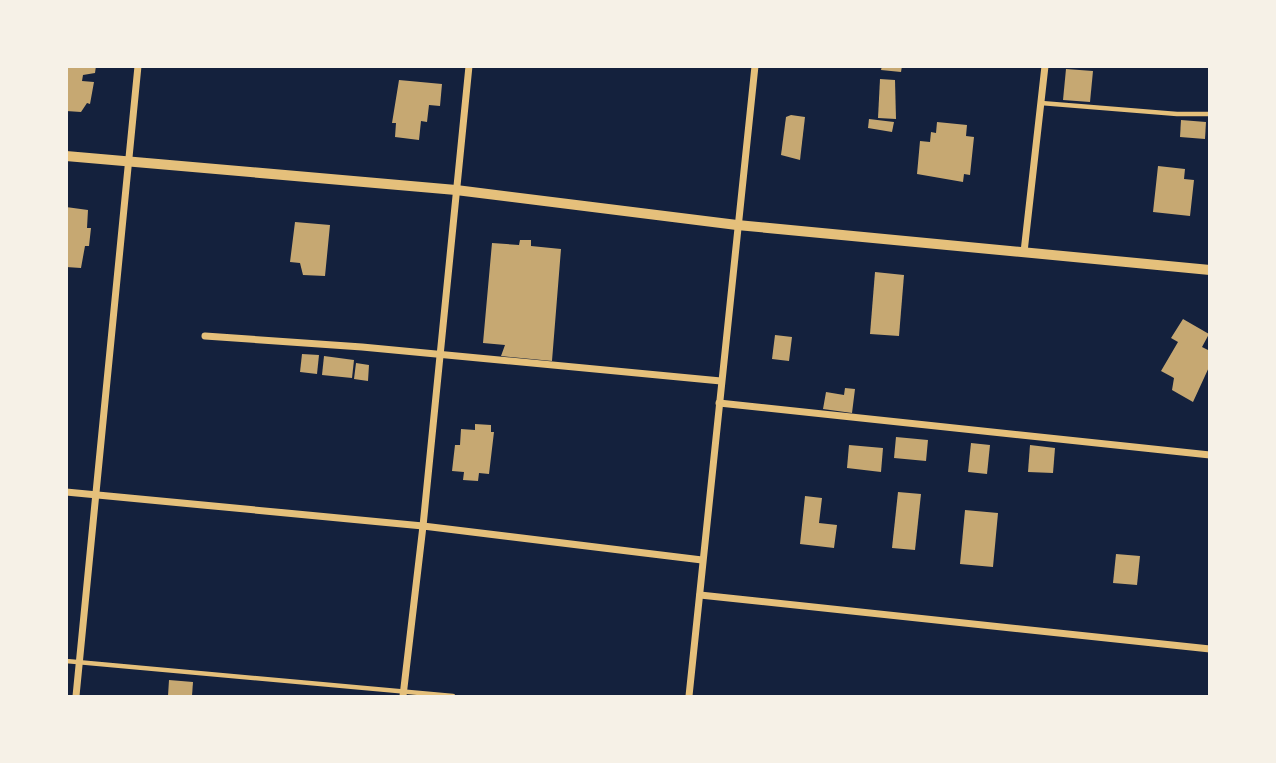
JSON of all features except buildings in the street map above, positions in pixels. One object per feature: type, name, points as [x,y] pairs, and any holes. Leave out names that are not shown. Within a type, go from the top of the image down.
[{"type":"street","points":[[76,696],[138,66]]},
{"type":"street","points":[[403,694],[423,526],[469,66]]},
{"type":"street","points":[[689,696],[755,66]]},
{"type":"street","points":[[1024,252],[1045,66]]},
{"type":"street","points":[[66,156],[456,190],[737,225],[1209,270]]},
{"type":"street","points":[[205,336],[722,381]]},
{"type":"street","points":[[719,403],[1209,455]]},
{"type":"street","points":[[66,492],[423,526],[702,560]]},
{"type":"street","points":[[700,595],[1209,649]]},
{"type":"lane","points":[[1041,103],[1120,111],[1209,114]]},
{"type":"lane","points":[[66,661],[403,694],[453,696]]}]
